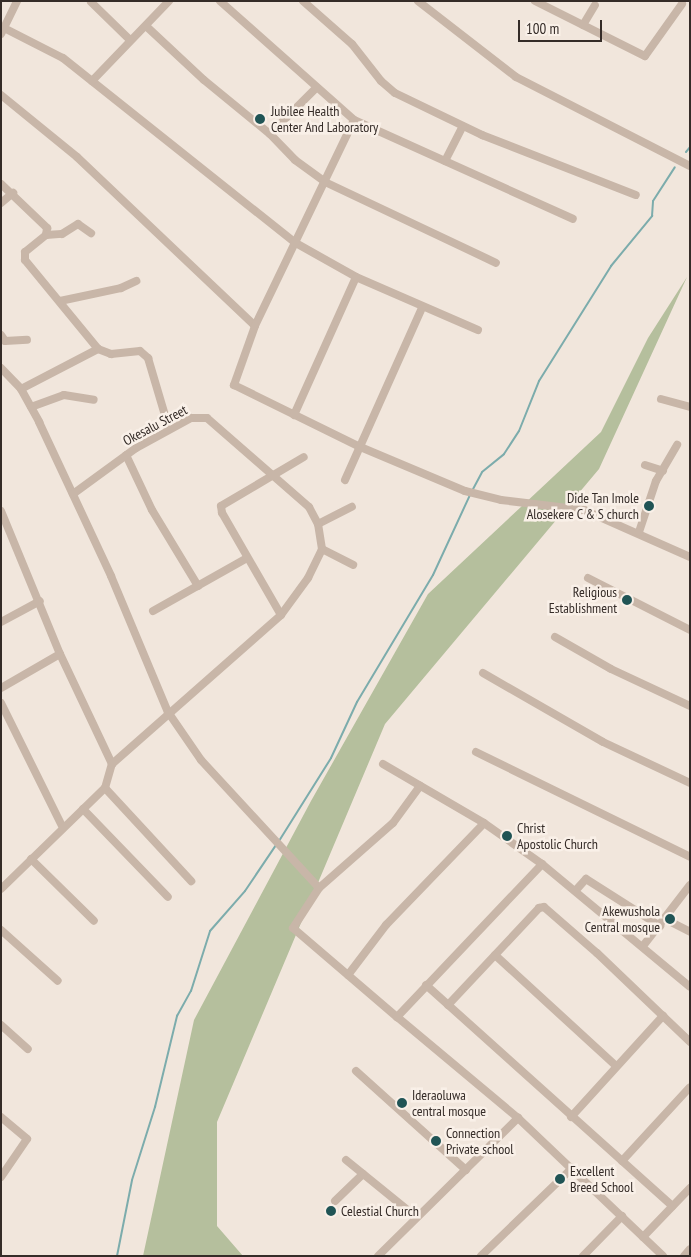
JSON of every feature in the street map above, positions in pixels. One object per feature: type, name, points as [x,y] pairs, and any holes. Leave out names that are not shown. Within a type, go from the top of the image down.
[{"type":"street","points":[[17,1],[3,31],[56,53],[294,242],[356,277],[422,308],[478,330]]},
{"type":"street","points":[[92,81],[169,1]]},
{"type":"street","points":[[220,1],[354,120],[573,219]]},
{"type":"street","points":[[303,1],[352,44],[381,81],[395,93],[463,126],[636,195]]},
{"type":"street","points":[[418,1],[516,77],[690,166]]},
{"type":"street","points":[[535,1],[645,56],[682,4]]},
{"type":"street","points":[[91,2],[130,40]]},
{"type":"street","points":[[583,25],[595,5]]},
{"type":"street","points":[[146,26],[204,80],[270,134],[296,160],[325,182],[496,263]]},
{"type":"street","points":[[270,134],[317,87]]},
{"type":"street","points":[[1,95],[77,157],[255,326]]},
{"type":"street","points":[[354,120],[294,242],[255,326],[232,382],[358,446],[464,491],[501,500],[584,510],[639,532],[690,558]]},
{"type":"street","points":[[445,162],[463,126]]},
{"type":"street","points":[[1,184],[13,193],[44,224],[46,235]]},
{"type":"street","points":[[1,203],[13,193]]},
{"type":"street","points":[[91,233],[78,224],[62,234],[46,235],[26,249],[24,256],[98,350],[111,354],[134,351],[145,354],[168,429]]},
{"type":"street","points":[[294,415],[356,277]]},
{"type":"street","points":[[60,301],[121,288],[136,280]]},
{"type":"street","points":[[345,480],[358,446],[422,308]]},
{"type":"street","points":[[1,335],[5,341],[27,340]]},
{"type":"street","points":[[21,389],[98,350]]},
{"type":"street","points":[[1,368],[21,389],[31,407],[72,494],[168,712],[201,760],[245,810],[272,834],[319,888]]},
{"type":"street","points":[[31,407],[64,395],[94,400]]},
{"type":"street","points":[[661,399],[690,407]]},
{"type":"street","name":"Okesalu Street","points":[[72,494],[126,454],[168,429],[191,418],[207,418],[309,507],[318,524]]},
{"type":"street","points":[[639,532],[645,509],[677,445]]},
{"type":"street","points":[[126,454],[152,510],[198,586]]},
{"type":"street","points":[[281,615],[247,558],[221,506],[272,473],[304,457]]},
{"type":"street","points":[[645,465],[663,471]]},
{"type":"street","points":[[1,889],[62,826],[105,788],[112,764],[143,740],[168,712],[281,615],[308,578],[322,549],[318,524],[352,507]]},
{"type":"street","points":[[1,511],[40,600],[60,654],[112,764]]},
{"type":"street","points":[[322,549],[353,565]]},
{"type":"street","points":[[153,611],[247,558]]},
{"type":"street","points":[[588,578],[690,630]]},
{"type":"street","points":[[1,622],[40,600]]},
{"type":"street","points":[[555,637],[611,669],[690,706]]},
{"type":"street","points":[[1,688],[60,654]]},
{"type":"street","points":[[483,673],[604,742],[690,783]]},
{"type":"street","points":[[1,703],[62,826]]},
{"type":"street","points":[[476,752],[690,857]]},
{"type":"street","points":[[383,764],[484,823],[542,864],[576,890],[690,987]]},
{"type":"street","points":[[420,786],[393,823],[319,888],[293,928],[518,1118],[664,1256]]},
{"type":"street","points":[[105,788],[191,881]]},
{"type":"street","points":[[83,809],[168,896]]},
{"type":"street","points":[[348,975],[386,925],[484,823]]},
{"type":"street","points":[[31,860],[94,921]]},
{"type":"street","points":[[397,1017],[542,864]]},
{"type":"street","points":[[576,890],[586,879],[662,923],[690,932]]},
{"type":"street","points":[[643,946],[690,886]]},
{"type":"street","points":[[448,1006],[539,908],[549,909],[690,1042]]},
{"type":"street","points":[[1,930],[58,981]]},
{"type":"street","points":[[495,955],[615,1065]]},
{"type":"street","points":[[426,986],[672,1206]]},
{"type":"street","points":[[571,1117],[615,1065],[662,1016]]},
{"type":"street","points":[[1,1025],[28,1049]]},
{"type":"street","points":[[356,1070],[466,1170]]},
{"type":"street","points":[[622,1162],[690,1087]]},
{"type":"street","points":[[1,1117],[27,1139],[1,1177]]},
{"type":"street","points":[[378,1256],[415,1216],[466,1170],[518,1118]]},
{"type":"street","points":[[346,1160],[415,1216]]},
{"type":"street","points":[[481,1256],[572,1168]]},
{"type":"street","points":[[335,1201],[363,1174]]},
{"type":"street","points":[[643,1237],[690,1188]]},
{"type":"street","points":[[583,1256],[622,1216]]},
{"type":"street","points":[[684,1256],[690,1249]]},
{"type":"green space","points":[[687,277],[599,469],[385,724],[217,1122],[217,1226],[243,1256],[143,1256],[194,1020],[311,801],[428,594],[601,432],[648,338]]},
{"type":"waterway","points":[[686,152],[690,147]]},
{"type":"waterway","points":[[472,491],[482,472],[504,454],[519,431],[539,381],[611,266],[652,216],[653,201],[675,167]]},
{"type":"waterway","points":[[279,841],[331,758],[357,702],[433,575],[470,495]]},
{"type":"waterway","points":[[117,1256],[132,1180],[155,1107],[177,1016],[191,991],[210,931],[245,891],[276,845]]},
{"type":"place","name":"Jubilee Health Center And Laboratory","points":[[260,119]]},
{"type":"place","name":"Dide Tan Imole Alosekere C & S church","points":[[649,506]]},
{"type":"place","name":"Religious Establishment","points":[[627,600]]},
{"type":"place","name":"Christ Apostolic Church","points":[[507,836]]},
{"type":"place","name":"Akewushola Central mosque","points":[[670,919]]},
{"type":"place","name":"Ideraoluwa central mosque","points":[[402,1103]]},
{"type":"place","name":"Connection Private school","points":[[436,1141]]},
{"type":"place","name":"Excellent Breed School","points":[[560,1179]]},
{"type":"place","name":"Celestial Church","points":[[331,1211]]}]
